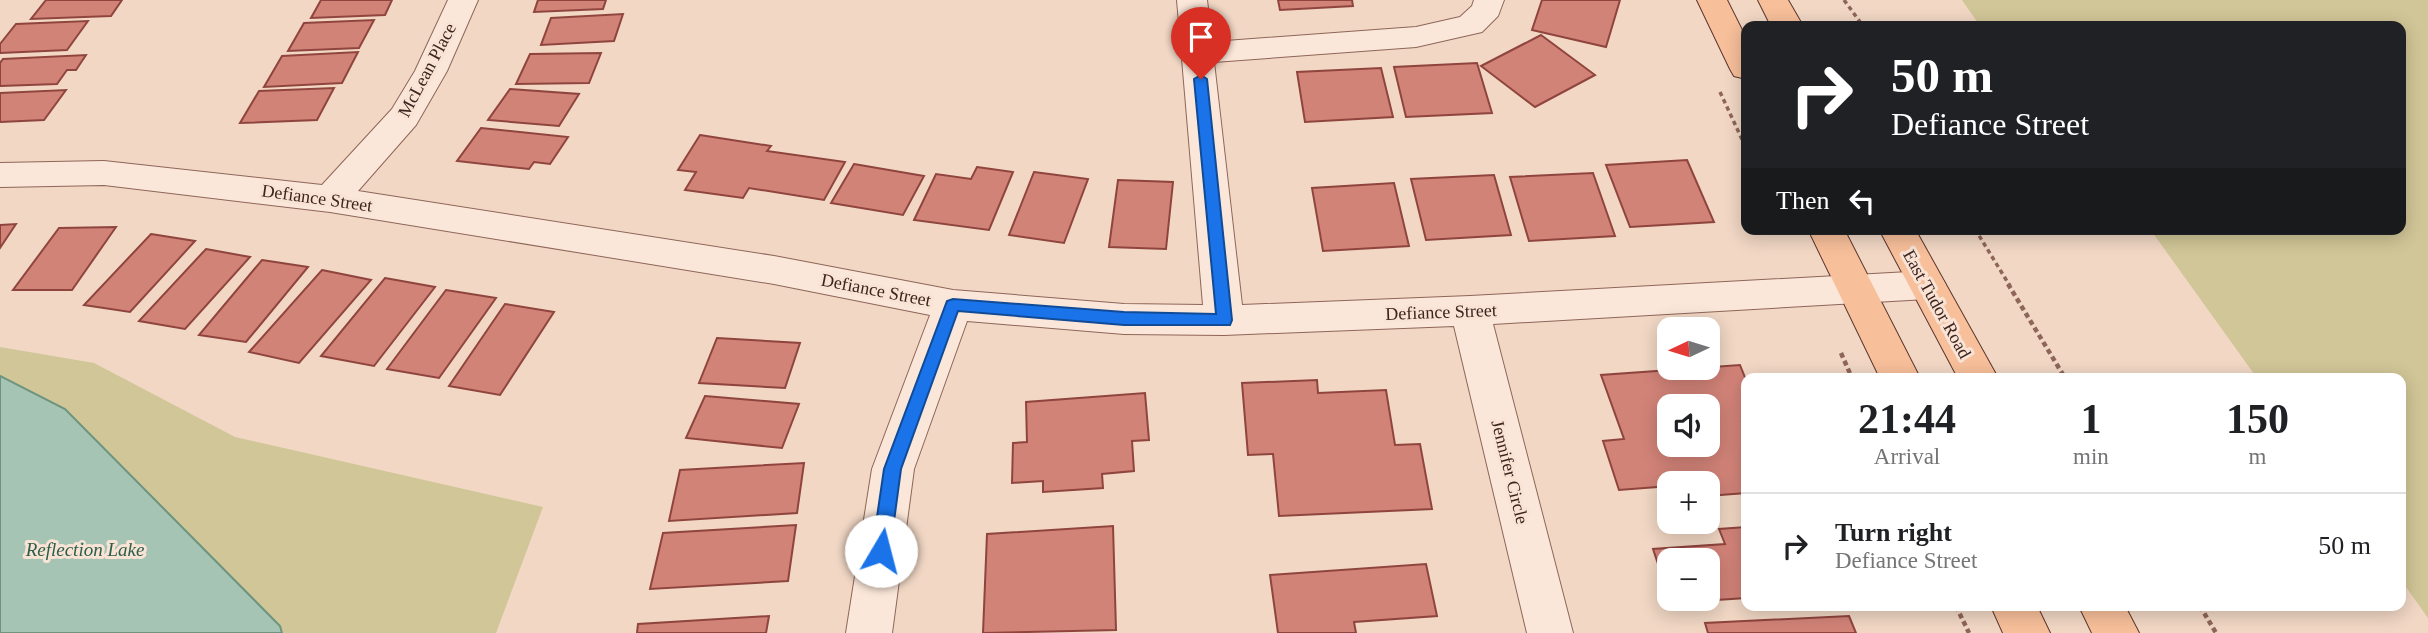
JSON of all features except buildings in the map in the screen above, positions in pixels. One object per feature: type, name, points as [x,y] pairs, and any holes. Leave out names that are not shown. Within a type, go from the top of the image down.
[{"type":"main road","points":[[1712,0],[1741,59]]},
{"type":"main road","points":[[1773,0],[1784,21]]},
{"type":"main road","points":[[1829,235],[1898,373]]},
{"type":"main road","name":"East Tudor Road","points":[[1900,235],[1975,373]]},
{"type":"main road","points":[[2016,611],[2027,633]]},
{"type":"main road","points":[[2104,611],[2116,633]]},
{"type":"street","name":"McLean Place","points":[[330,199],[404,117],[431,71],[463,0]]},
{"type":"street","points":[[1192,0],[1224,320]]},
{"type":"street","points":[[1198,53],[1416,37],[1471,25],[1487,9],[1489,0]]},
{"type":"street","name":"Defiance Street","points":[[0,175],[103,173],[330,199],[774,270],[953,305],[1124,318],[1224,320],[1470,311],[1927,285]]},
{"type":"street","points":[[869,633],[893,469],[953,305]]},
{"type":"street","name":"Jennifer Circle","points":[[1470,311],[1550,633]]},
{"type":"path","points":[[1844,0],[1859,21]]},
{"type":"path","points":[[1979,235],[2063,373]]},
{"type":"path","points":[[1958,611],[1969,633]]},
{"type":"path","points":[[2203,611],[2216,633]]},
{"type":"shaded area","points":[[1962,0],[2428,0],[2428,618],[2406,587],[2406,373],[2253,373],[2154,235],[2406,235],[2406,21],[1977,21]]},
{"type":"shaded area","points":[[0,347],[94,363],[235,437],[543,507],[496,633],[0,633]]},
{"type":"water","name":"Reflection Lake","points":[[0,376],[65,409],[280,626],[282,633],[0,633]]},
{"type":"route","points":[[881,551],[893,469],[953,305],[1124,318],[1224,320],[1201,79]]}]
